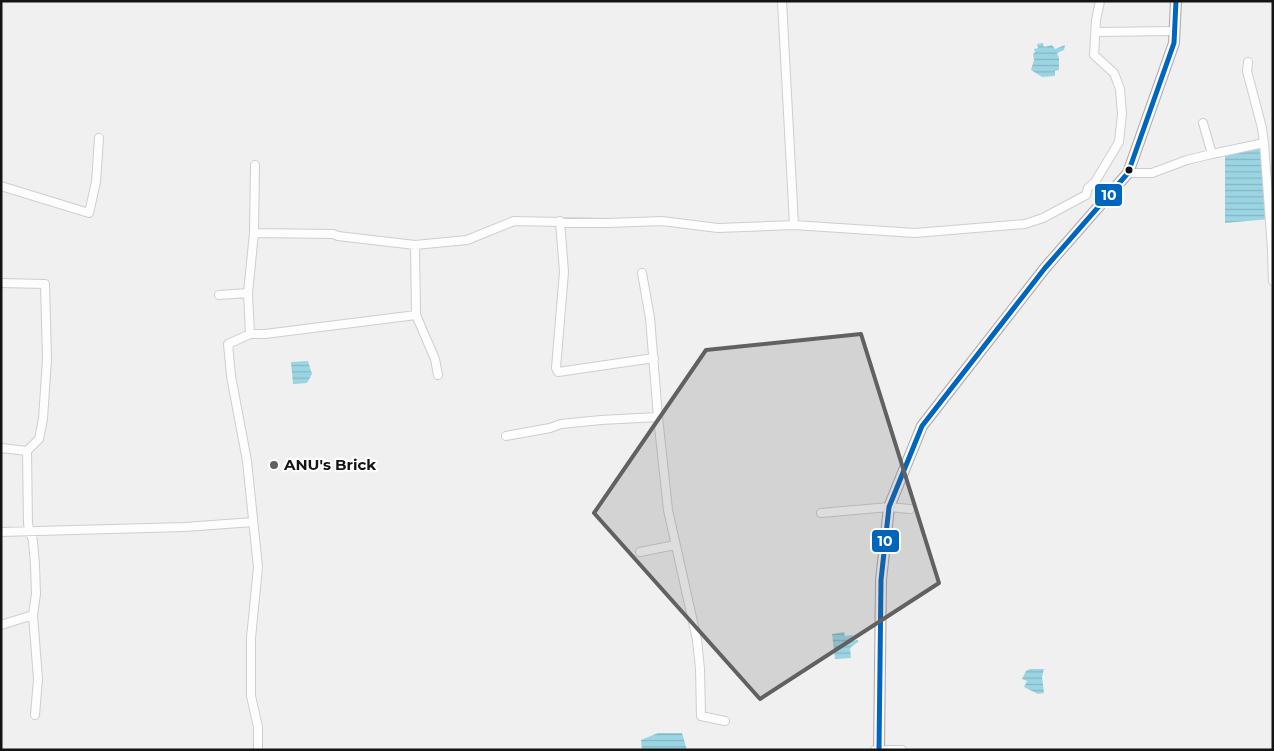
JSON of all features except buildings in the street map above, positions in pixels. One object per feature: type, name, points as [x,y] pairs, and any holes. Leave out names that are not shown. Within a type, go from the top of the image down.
[{"type":"main road","points":[[878,749],[881,580],[890,507],[922,426],[1045,268],[1128,173],[1174,42],[1176,1]]},
{"type":"street","points":[[782,1],[794,225]]},
{"type":"street","points":[[254,232],[333,234],[415,245],[467,240],[514,221],[608,223],[662,221],[718,228],[794,225],[915,233],[1024,224],[1043,218],[1086,195],[1088,188],[1095,182],[1119,142],[1122,114],[1120,88],[1114,74],[1094,55],[1096,20],[1100,1]]},
{"type":"street","points":[[1096,32],[1174,31]]},
{"type":"street","points":[[1248,62],[1247,71],[1262,128],[1264,143],[1273,281]]},
{"type":"street","points":[[1203,123],[1212,154]]},
{"type":"street","points":[[1,186],[89,213],[96,182],[99,138]]},
{"type":"street","points":[[1128,173],[1152,173],[1187,160],[1264,143]]},
{"type":"street","points":[[250,334],[248,293],[254,232],[255,165]]},
{"type":"street","points":[[560,221],[564,272],[556,368],[558,372],[654,358]]},
{"type":"street","points":[[415,245],[416,315],[438,374]]},
{"type":"street","points":[[642,273],[650,318],[668,510],[697,640],[701,716],[725,721]]},
{"type":"street","points":[[1,283],[45,284],[47,359],[44,419],[40,439],[27,451],[28,524],[33,542],[36,594],[33,616],[38,679],[35,715]]},
{"type":"street","points":[[219,295],[248,293]]},
{"type":"street","points":[[258,750],[258,727],[251,696],[251,638],[258,568],[247,461],[231,376],[228,344],[250,334],[265,334],[416,315]]},
{"type":"street","points":[[506,436],[550,428],[561,424],[658,417]]},
{"type":"street","points":[[1,448],[27,451]]},
{"type":"street","points":[[821,513],[890,507],[910,510]]},
{"type":"street","points":[[1,532],[185,527],[252,522]]},
{"type":"street","points":[[640,552],[676,545]]},
{"type":"street","points":[[1,625],[33,616]]},
{"type":"street","points":[[878,749],[902,750]]},
{"type":"highlighted area","points":[[861,334],[939,583],[760,699],[594,513],[706,350]]},
{"type":"water","points":[[1043,43],[1044,47],[1052,45],[1055,49],[1065,45],[1064,50],[1057,53],[1059,70],[1055,71],[1055,76],[1042,77],[1031,70],[1034,60],[1034,49],[1038,48],[1037,44]]},
{"type":"water","points":[[1261,143],[1270,219],[1225,223],[1225,154]]},
{"type":"water","points":[[308,361],[312,374],[307,383],[293,384],[291,362]]},
{"type":"water","points":[[844,632],[845,636],[853,635],[851,639],[853,641],[858,640],[858,642],[850,648],[851,658],[835,659],[832,634]]},
{"type":"water","points":[[1030,669],[1044,669],[1042,677],[1044,693],[1038,694],[1024,687],[1027,681],[1022,679],[1026,671]]},
{"type":"water","points":[[658,733],[682,733],[687,750],[642,750],[641,740]]},
{"type":"transit line","name":"10","points":[[879,750],[881,580],[889,507],[922,426],[1045,268],[1128,173],[1174,43],[1176,1]]},
{"type":"place","name":"ANU's Brick","points":[[274,465]]}]
